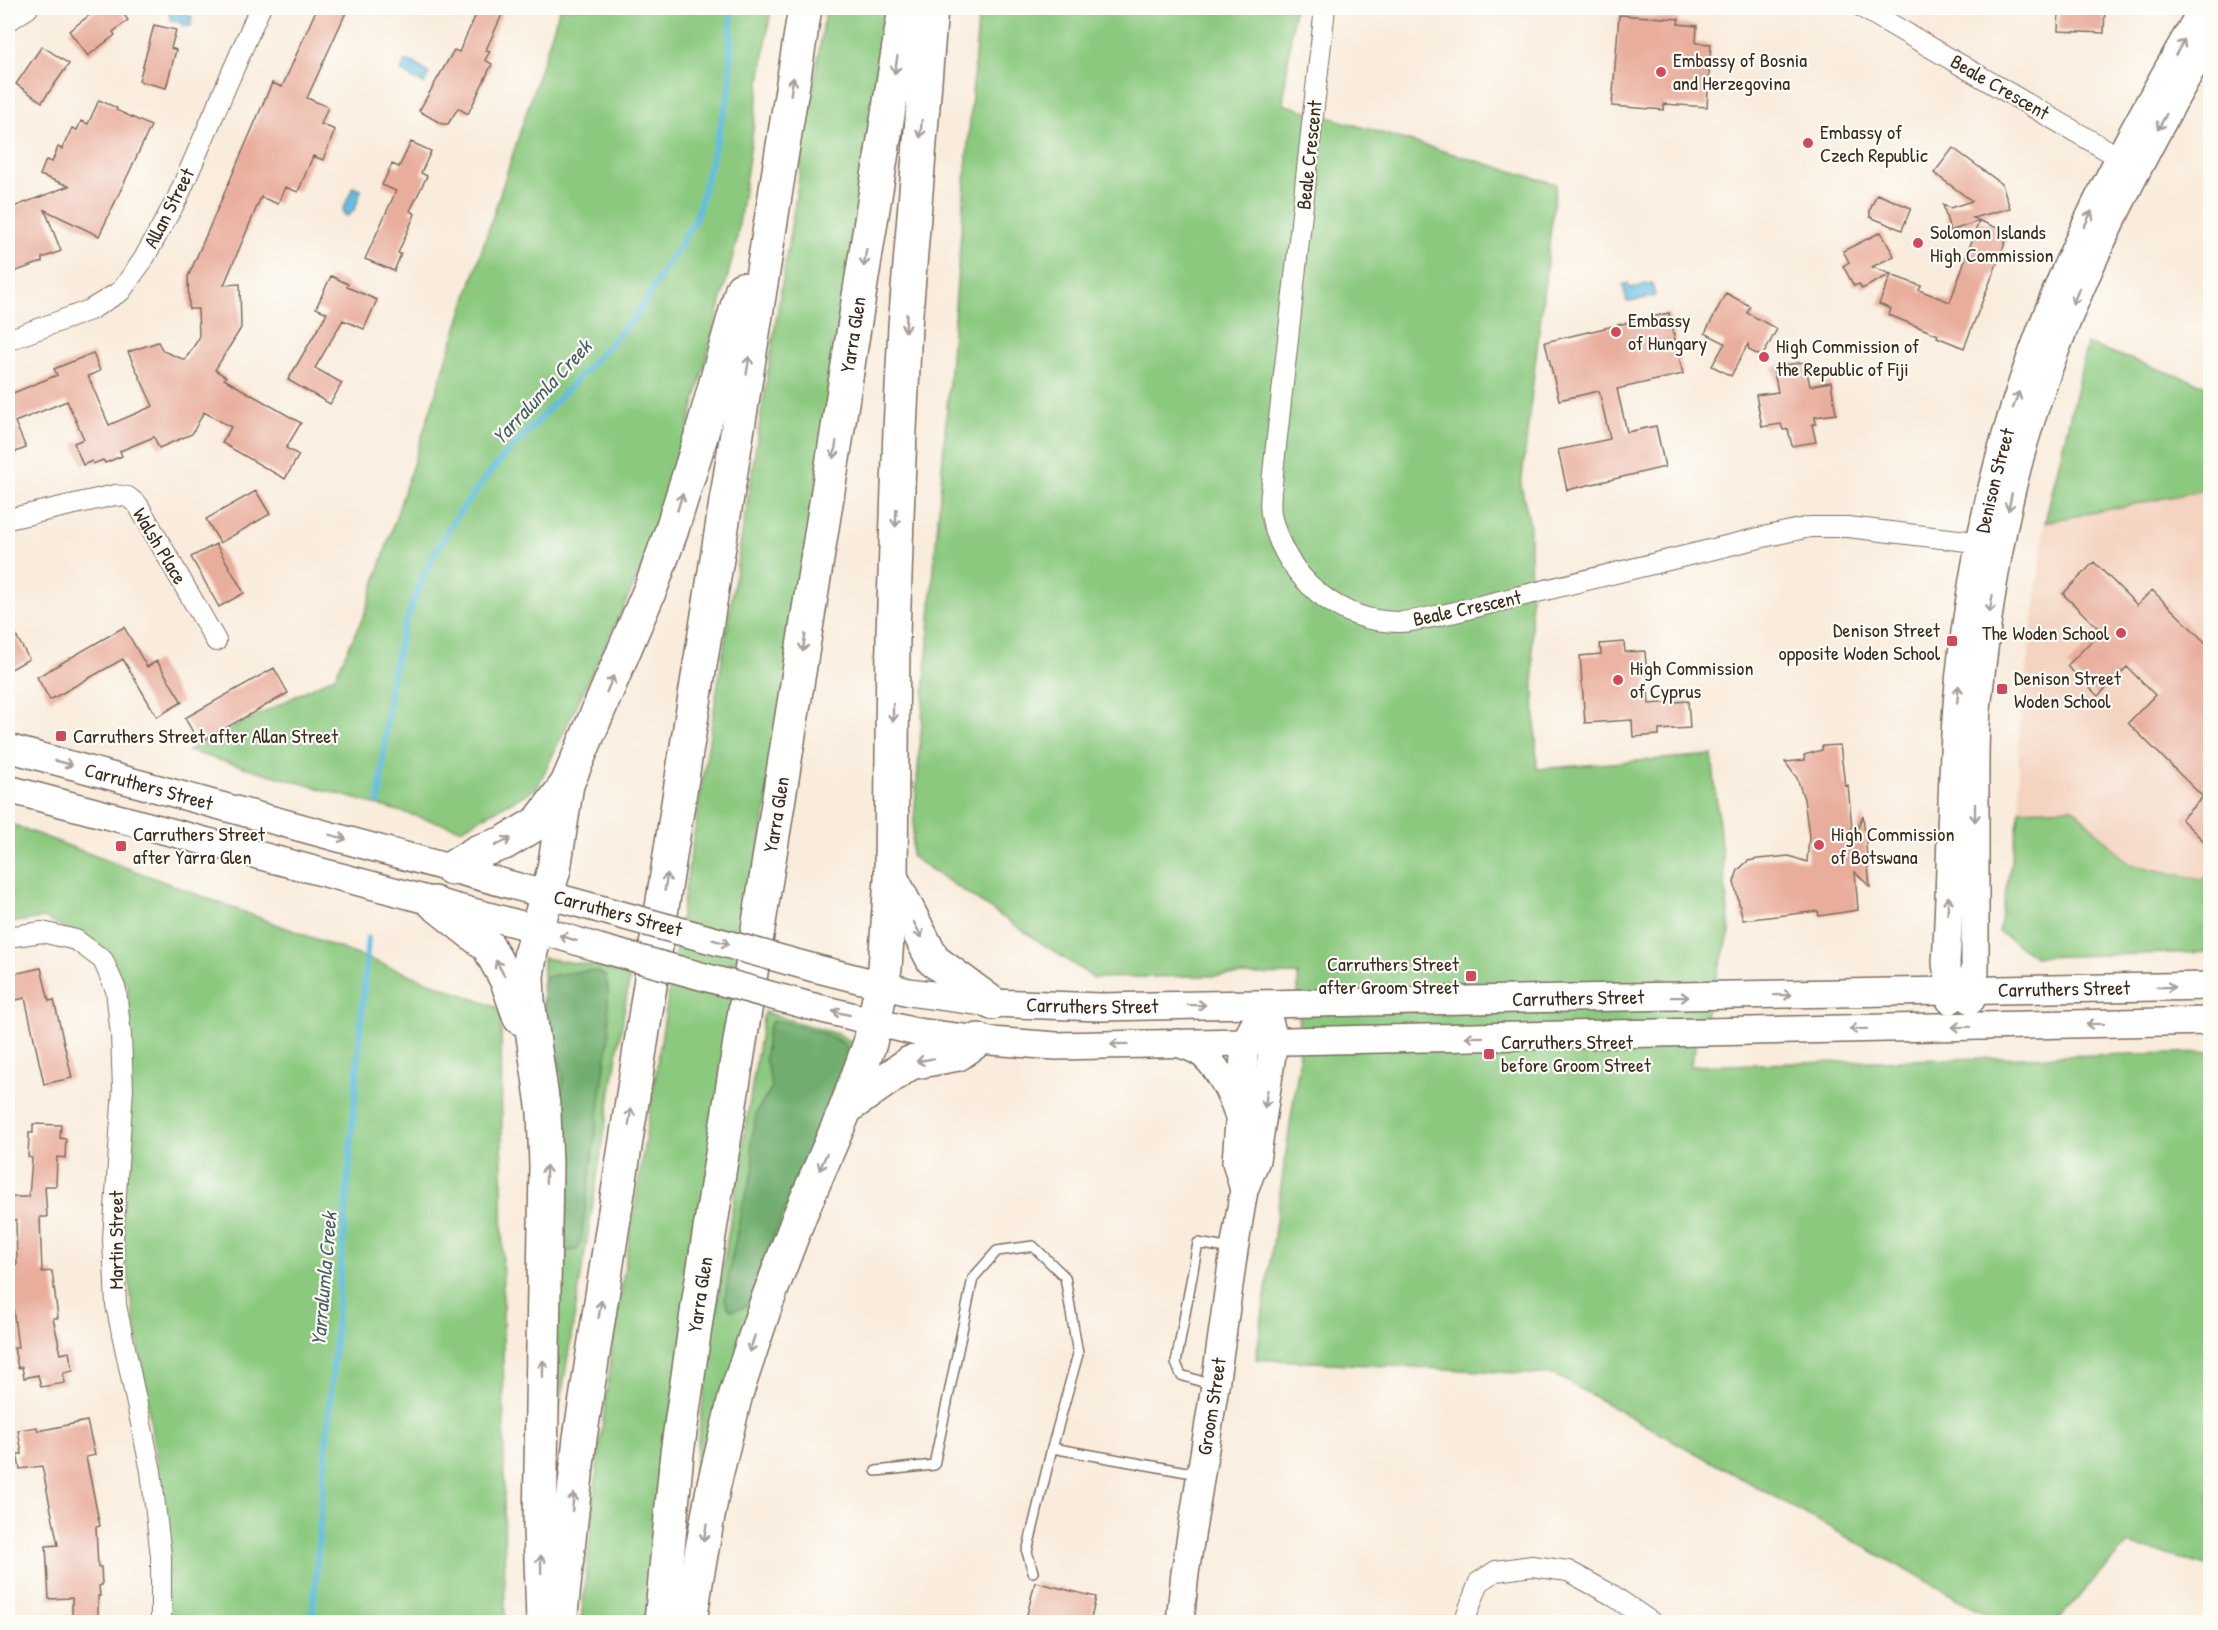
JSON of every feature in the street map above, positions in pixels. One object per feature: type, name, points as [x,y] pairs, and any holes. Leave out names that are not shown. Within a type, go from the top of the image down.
[{"type":"highway","points":[[560,1623],[580,1438],[684,765],[805,8]]},
{"type":"highway","name":"Yarra Glen","points":[[661,1623],[677,1453],[700,1292],[905,8]]},
{"type":"highway","points":[[690,1623],[696,1576],[714,1484],[736,1394],[766,1304],[870,1043],[882,985],[891,878],[893,634],[900,430],[906,315],[931,8]]},
{"type":"highway","points":[[451,868],[477,852],[504,843],[539,822],[567,784],[647,596],[671,532],[701,436],[783,144]]},
{"type":"highway","points":[[543,1623],[540,1527],[546,1166],[544,1112],[528,1001],[527,976],[537,929],[554,869],[567,784]]},
{"type":"highway","points":[[891,878],[933,960],[992,1003]]},
{"type":"highway","points":[[434,903],[488,946],[507,981],[536,1062]]},
{"type":"highway","points":[[846,1108],[910,1063],[958,1054],[978,1040]]},
{"type":"main road","name":"Denison Street","points":[[2128,162],[2203,8]]},
{"type":"main road","name":"Denison Street","points":[[1917,1027],[1961,992],[1975,972],[1975,754],[1978,692],[1986,630],[1991,544],[2008,424],[2031,354],[2062,276],[2128,162],[2211,36]]},
{"type":"main road","name":"Denison Street","points":[[1991,544],[1965,627],[1958,690],[1946,969],[1961,992],[2005,1026]]},
{"type":"main road","name":"Carruthers Street","points":[[8,748],[814,968],[909,992],[992,1003],[1100,1007],[1265,1005],[2211,986]]},
{"type":"main road","name":"Carruthers Street","points":[[8,789],[537,929],[807,1005],[916,1032],[978,1040],[1056,1046],[2211,1021]]},
{"type":"main road","points":[[1975,962],[2044,990]]},
{"type":"main road","points":[[1878,994],[1932,974],[1946,963]]},
{"type":"main road","name":"Groom Street","points":[[1180,1623],[1185,1573],[1234,1250],[1244,1190],[1256,1160],[1275,1041],[1265,1005]]},
{"type":"main road","name":"Groom Street","points":[[1244,1190],[1236,1162],[1245,1042],[1265,1005]]},
{"type":"main road","points":[[1177,1043],[1198,1050],[1210,1063],[1232,1095],[1240,1118]]},
{"type":"street","points":[[8,21],[28,8]]},
{"type":"street","name":"Allan Street","points":[[8,340],[90,310],[121,291],[143,260],[177,199],[260,8]]},
{"type":"street","name":"Beale Crescent","points":[[1325,8],[1274,461],[1271,516],[1282,550],[1302,579],[1335,606],[1370,618],[1401,622],[1451,613],[1810,527],[1848,527],[1991,544]]},
{"type":"street","name":"Beale Crescent","points":[[1863,8],[2128,162]]},
{"type":"street","name":"Walsh Place","points":[[8,519],[115,495],[128,497],[138,505],[216,641]]},
{"type":"street","name":"Martin Street","points":[[8,938],[42,932],[76,940],[103,960],[116,990],[121,1035],[123,1089],[113,1239],[116,1305],[151,1471],[161,1556],[161,1623]]},
{"type":"street","points":[[1464,1623],[1479,1582],[1496,1571],[1532,1566],[1568,1571],[1612,1595],[1652,1623]]},
{"type":"lane","points":[[1215,1386],[1186,1378],[1181,1375],[1176,1363],[1198,1243],[1234,1250]]},
{"type":"lane","points":[[876,1471],[934,1465],[973,1278],[997,1251],[1033,1246],[1065,1277],[1078,1354],[1027,1552],[1033,1572]]},
{"type":"lane","points":[[1052,1448],[1200,1474]]},
{"type":"shaded area","name":"The Woden School","points":[[2210,489],[2210,878],[2198,879],[2129,864],[2073,808],[2020,810],[2018,743],[2045,522]]},
{"type":"green space","points":[[560,8],[771,8],[736,244],[663,524],[537,788],[461,829],[188,751],[335,676],[365,613]]},
{"type":"green space","points":[[826,8],[891,8],[657,1504],[645,1622],[581,1622],[614,1335]]},
{"type":"green space","points":[[979,8],[1294,8],[1283,104],[1556,184],[1521,486],[1530,524],[1537,769],[1712,755],[1730,932],[1690,1066],[2210,1052],[2210,1567],[2128,1544],[2056,1622],[2000,1622],[1555,1375],[1256,1359],[1299,1063],[1298,974],[1094,978],[911,856]]},
{"type":"green space","points":[[2087,344],[2210,387],[2210,489],[2045,522]]},
{"type":"green space","points":[[2073,808],[2129,864],[2198,879],[2210,878],[2210,952],[2035,957],[1999,932],[2020,810]]},
{"type":"green space","points":[[8,823],[501,1009],[505,1622],[167,1622],[169,1543],[122,1237],[128,986],[94,943],[44,918],[8,923]]},
{"type":"green space","points":[[543,958],[597,966],[630,975],[558,1417],[543,1049]]},
{"type":"green space","points":[[596,971],[605,976],[608,987],[609,1036],[581,1241],[577,1250],[561,1252],[556,1105],[563,1087],[563,1075],[558,1060],[549,1048],[542,985],[545,977]]},
{"type":"green space","points":[[764,1012],[840,1035],[854,1044],[690,1548],[684,1548],[709,1354]]},
{"type":"green space","points":[[772,1021],[798,1026],[832,1037],[846,1047],[848,1058],[806,1164],[769,1246],[749,1302],[743,1308],[730,1310],[725,1300],[729,1271],[742,1207],[754,1168],[751,1140],[757,1111],[772,1087],[765,1058],[767,1033]]},
{"type":"water","points":[[169,8],[183,8],[185,14],[192,16],[191,26],[183,26],[180,22],[170,20]]},
{"type":"water","points":[[405,61],[414,63],[429,74],[424,84],[403,73],[401,70]]},
{"type":"water","points":[[353,187],[361,190],[355,208],[347,216],[343,210]]},
{"type":"water","points":[[1628,283],[1630,288],[1652,283],[1655,296],[1627,302],[1623,285]]},
{"type":"building","points":[[99,8],[119,8],[128,20],[113,32],[115,35],[88,56],[69,31]]},
{"type":"building","points":[[317,8],[348,8],[307,98],[328,107],[321,124],[335,130],[323,160],[313,156],[298,192],[285,187],[278,204],[261,197],[224,285],[240,284],[241,328],[215,370],[226,377],[224,379],[301,423],[286,448],[299,455],[285,479],[222,443],[231,427],[204,412],[192,434],[159,448],[154,437],[120,451],[122,456],[105,463],[103,460],[93,464],[92,461],[83,465],[74,443],[84,439],[67,401],[15,422],[26,448],[8,455],[8,395],[57,375],[54,369],[93,353],[100,371],[88,376],[109,425],[153,406],[128,352],[158,342],[163,351],[185,360],[199,338],[198,309],[189,309],[188,277],[272,83],[282,87]]},
{"type":"building","points":[[479,8],[505,8],[486,50],[490,51],[485,60],[492,64],[468,114],[458,108],[448,124],[442,124],[419,111],[454,50],[459,52]]},
{"type":"building","points":[[2059,8],[2105,8],[2104,33],[2058,31]]},
{"type":"building","points":[[1619,15],[1679,19],[1678,24],[1697,26],[1696,43],[1711,44],[1707,107],[1664,104],[1664,110],[1612,106]]},
{"type":"building","points":[[154,25],[176,30],[171,48],[176,50],[166,88],[139,81]]},
{"type":"building","points":[[42,46],[69,64],[42,102],[16,84]]},
{"type":"building","points":[[99,100],[151,126],[99,236],[45,210],[61,251],[42,258],[42,262],[8,274],[8,209],[69,186],[40,175],[46,160],[52,162],[58,147],[62,149],[72,128],[77,130],[81,121],[88,124]]},
{"type":"building","points":[[411,142],[431,151],[421,173],[427,176],[410,211],[415,214],[398,253],[401,254],[394,271],[365,259],[396,191],[382,185],[392,164],[399,167]]},
{"type":"building","points":[[1953,148],[2002,184],[2010,208],[1973,218],[2009,233],[1964,348],[1889,315],[1891,309],[1879,304],[1891,275],[1921,286],[1919,290],[1950,302],[1979,221],[1950,231],[1943,205],[1950,208],[1972,201],[1934,173]]},
{"type":"building","points":[[1877,194],[1911,208],[1902,230],[1870,217],[1870,210]]},
{"type":"building","points":[[1881,232],[1894,256],[1872,267],[1891,274],[1862,289],[1859,284],[1854,286],[1843,266],[1849,262],[1843,251]]},
{"type":"building","points":[[331,276],[348,284],[347,287],[377,300],[364,329],[343,320],[315,368],[342,383],[330,404],[288,380],[327,313],[316,308]]},
{"type":"building","points":[[1726,293],[1750,306],[1747,313],[1777,329],[1762,357],[1749,350],[1748,344],[1731,376],[1712,366],[1725,343],[1705,333]]},
{"type":"building","points":[[1669,313],[1683,374],[1617,389],[1627,432],[1656,426],[1665,467],[1567,490],[1558,450],[1610,439],[1599,391],[1559,400],[1545,342]]},
{"type":"building","points":[[1805,362],[1810,386],[1831,382],[1836,414],[1815,417],[1816,424],[1812,424],[1816,442],[1792,446],[1788,429],[1783,430],[1781,424],[1762,427],[1756,395],[1778,392],[1773,367]]},
{"type":"building","points":[[256,491],[270,514],[220,543],[206,519]]},
{"type":"building","points":[[216,544],[244,593],[219,607],[191,557]]},
{"type":"building","points":[[2094,562],[2137,605],[2152,590],[2211,648],[2211,848],[2181,819],[2203,797],[2128,723],[2155,695],[2127,667],[2098,696],[2067,666],[2101,631],[2063,594]]},
{"type":"building","points":[[8,621],[29,659],[8,671]]},
{"type":"building","points":[[124,627],[147,667],[157,661],[182,702],[157,717],[123,659],[50,700],[37,677]]},
{"type":"building","points":[[1624,642],[1625,652],[1645,651],[1649,704],[1688,701],[1690,728],[1659,730],[1659,735],[1633,737],[1632,720],[1585,723],[1580,656],[1601,654],[1600,644]]},
{"type":"building","points":[[274,668],[288,693],[199,743],[185,718]]},
{"type":"building","points":[[1840,745],[1845,786],[1848,785],[1853,839],[1863,815],[1870,887],[1855,872],[1858,910],[1819,916],[1818,911],[1743,920],[1734,882],[1738,870],[1748,861],[1758,859],[1789,856],[1807,862],[1809,836],[1804,799],[1797,778],[1785,762],[1805,760],[1804,755],[1822,750],[1822,746]]},
{"type":"building","points":[[41,968],[49,1001],[54,1000],[72,1078],[44,1084],[25,998],[8,1002],[8,975]]},
{"type":"building","points":[[33,1124],[61,1125],[60,1138],[66,1139],[65,1158],[57,1157],[56,1186],[45,1186],[47,1217],[40,1217],[42,1272],[52,1271],[58,1318],[53,1318],[61,1354],[69,1352],[73,1371],[63,1373],[65,1383],[41,1387],[38,1375],[24,1378],[22,1367],[18,1368],[14,1348],[18,1348],[8,1267],[17,1264],[16,1220],[8,1221],[8,1197],[29,1197],[32,1158],[28,1157],[29,1133],[33,1133]]},
{"type":"building","points":[[87,1421],[95,1455],[86,1457],[100,1526],[96,1527],[98,1567],[101,1567],[102,1585],[99,1586],[98,1623],[72,1623],[72,1598],[49,1599],[46,1546],[58,1545],[42,1466],[20,1469],[17,1454],[22,1454],[18,1430],[37,1427],[38,1431]]},
{"type":"building","points":[[1035,1582],[1096,1597],[1090,1623],[1025,1623]]},
{"type":"waterway","name":"Yarralumla Creek","points":[[379,802],[390,688],[402,631],[424,574],[452,523],[488,474],[637,315],[696,218],[730,90],[731,8]]},
{"type":"waterway","name":"Yarralumla Creek","points":[[312,1622],[368,938]]},
{"type":"place","name":"Embassy of Bosnia and Herzegovina","points":[[1661,72]]},
{"type":"place","name":"Embassy of Czech Republic","points":[[1808,143]]},
{"type":"place","name":"Solomon Islands High Commission","points":[[1918,243]]},
{"type":"place","name":"Embassy of Hungary","points":[[1616,332]]},
{"type":"place","name":"High Commission of the Republic of Fiji","points":[[1764,357]]},
{"type":"place","name":"The Woden School","points":[[2121,633]]},
{"type":"place","name":"Denison Street opposite Woden School","points":[[1952,641]]},
{"type":"place","name":"High Commission of Cyprus","points":[[1618,680]]},
{"type":"place","name":"Denison Street Woden School","points":[[2002,689]]},
{"type":"place","name":"Carruthers Street after Allan Street","points":[[61,736]]},
{"type":"place","name":"High Commission of Botswana","points":[[1819,845]]},
{"type":"place","name":"Carruthers Street after Yarra Glen","points":[[121,846]]},
{"type":"place","name":"Carruthers Street after Groom Street","points":[[1471,976]]},
{"type":"place","name":"Carruthers Street before Groom Street","points":[[1489,1054]]}]
